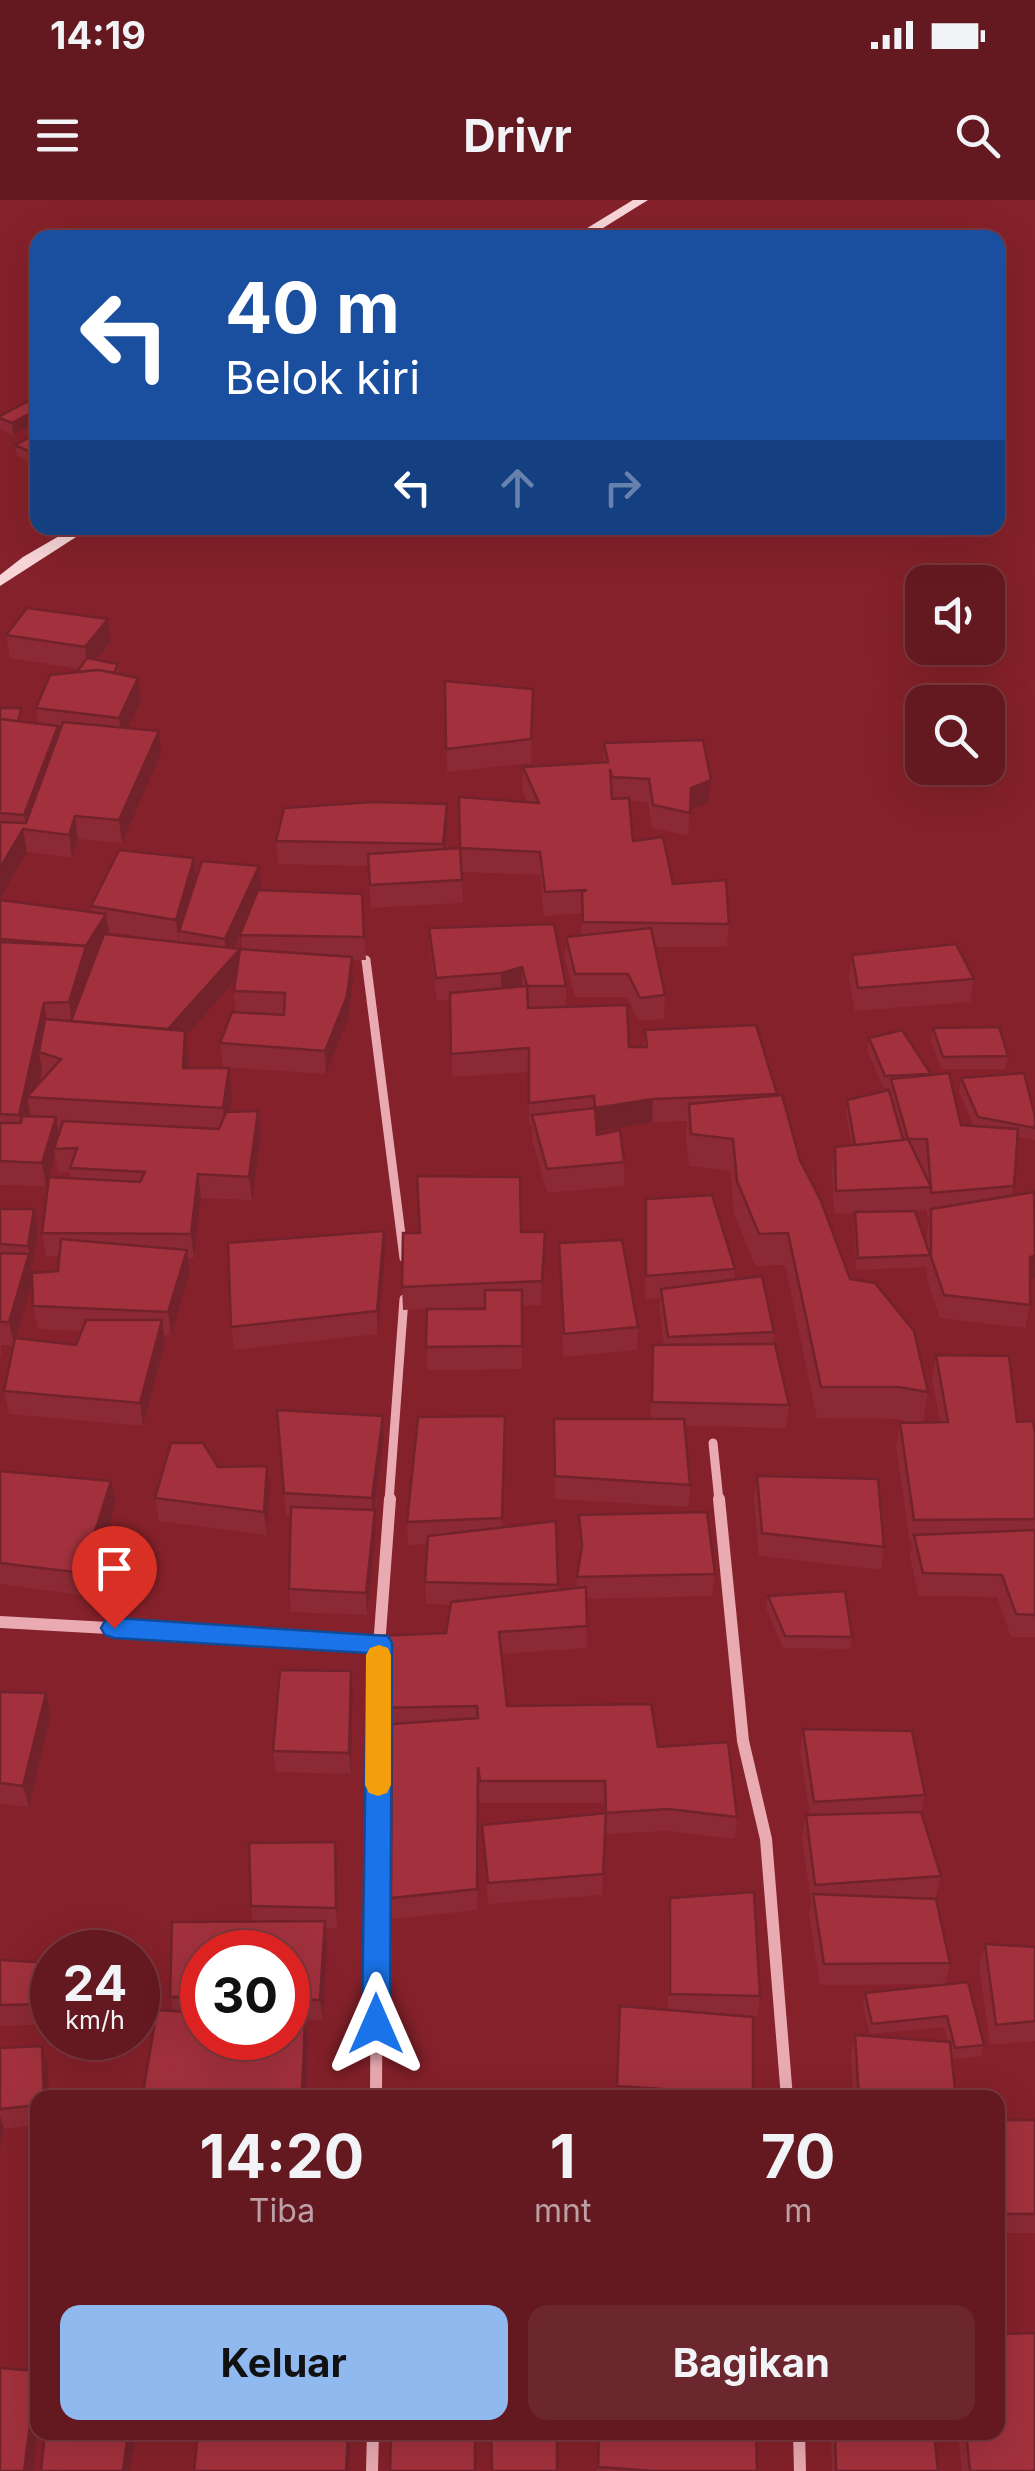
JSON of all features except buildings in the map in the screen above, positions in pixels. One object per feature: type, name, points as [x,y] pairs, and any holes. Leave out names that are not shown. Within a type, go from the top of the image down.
[{"type":"main road","points":[[591,230],[642,200]]},
{"type":"main road","points":[[0,582],[71,535]]},
{"type":"street","points":[[366,960],[406,1274]]},
{"type":"street","points":[[378,1658],[405,1292]]},
{"type":"street","points":[[713,1443],[743,1741],[766,1839],[786,2090]]},
{"type":"street","points":[[0,1622],[379,1643]]},
{"type":"street","points":[[376,2090],[378,1712]]},
{"type":"street","points":[[372,2440],[372,2471]]},
{"type":"street","points":[[800,2440],[800,2471]]},
{"type":"slow traffic","points":[[378,1785],[379,1655]]},
{"type":"route","points":[[114,1628],[379,1643],[376,2024]]}]
